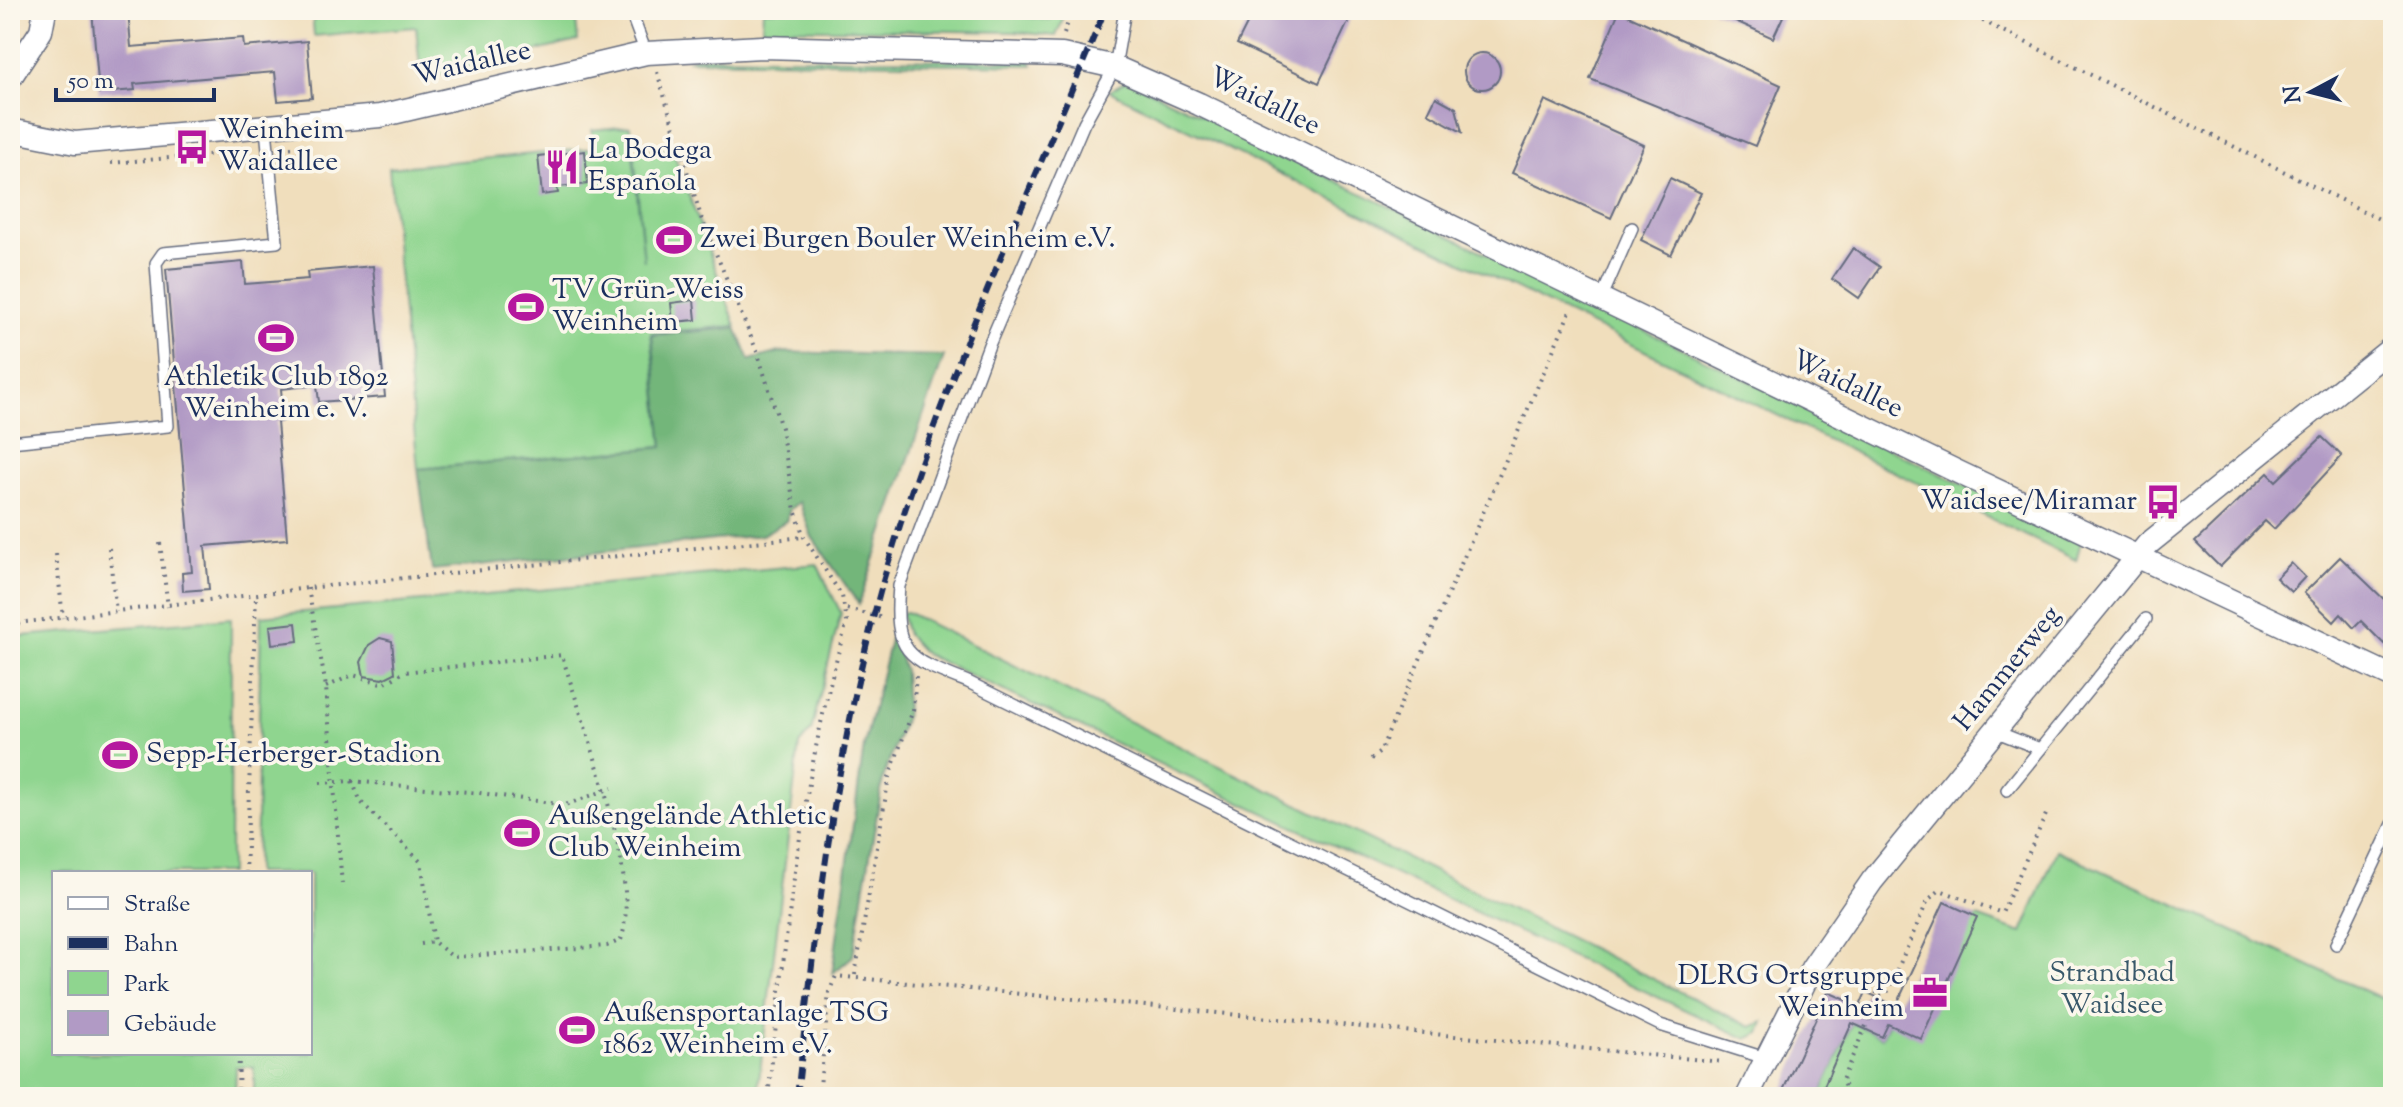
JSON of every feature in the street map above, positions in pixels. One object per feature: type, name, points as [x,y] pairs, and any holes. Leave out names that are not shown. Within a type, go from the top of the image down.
[{"type":"street","points":[[10,78],[41,31],[45,10]]},
{"type":"street","name":"Waidallee","points":[[10,130],[75,143],[266,129],[380,116],[651,61],[762,47],[1021,51],[1062,55],[1115,67],[1199,104],[1593,306],[2393,677]]},
{"type":"street","name":"Hammerweg","points":[[1747,1097],[1815,964],[1872,881],[2148,544],[2205,495],[2393,347]]},
{"type":"lane","points":[[630,10],[651,61]]},
{"type":"lane","points":[[1125,10],[1115,67],[1084,123],[989,345],[899,586],[896,624],[916,661],[982,689],[1660,1025],[1765,1058]]},
{"type":"lane","points":[[10,442],[168,426],[156,263],[163,253],[277,242],[266,129]]},
{"type":"lane","points":[[1593,306],[1632,228]]},
{"type":"lane","points":[[2007,790],[2146,619]]},
{"type":"lane","points":[[1997,732],[2040,749]]},
{"type":"lane","points":[[2336,944],[2393,824]]},
{"type":"path","points":[[1961,10],[2393,226]]},
{"type":"path","points":[[651,61],[668,68]]},
{"type":"path","points":[[651,61],[702,220],[758,354],[781,428],[795,510],[804,537],[818,554],[847,609],[847,622],[820,727],[805,813],[768,1097]]},
{"type":"path","points":[[1371,759],[1380,752],[1572,306],[1593,306]]},
{"type":"path","points":[[10,624],[308,588],[804,537]]},
{"type":"path","points":[[160,543],[168,607]]},
{"type":"path","points":[[109,548],[116,612]]},
{"type":"path","points":[[56,554],[63,618]]},
{"type":"path","points":[[308,588],[326,687],[342,885]]},
{"type":"path","points":[[246,871],[256,595]]},
{"type":"path","points":[[847,609],[866,611],[896,624]]},
{"type":"path","points":[[326,687],[340,678],[353,675],[384,684],[404,672],[562,655],[614,825],[623,872],[626,916],[621,940],[607,946],[453,957],[434,942],[421,862],[361,802],[352,781]]},
{"type":"path","points":[[855,975],[889,777],[913,710],[916,661]]},
{"type":"path","points":[[320,783],[352,781],[480,793],[565,805],[612,788]]},
{"type":"path","points":[[1815,964],[1880,994],[1887,993],[1928,900],[1940,890],[2002,913],[2048,810]]},
{"type":"path","points":[[421,944],[434,942]]},
{"type":"path","points":[[819,1097],[829,992],[836,976],[855,975],[1719,1063],[1765,1058]]},
{"type":"path","points":[[1849,1097],[1842,1080],[1880,994]]},
{"type":"path","points":[[238,1097],[239,1055]]},
{"type":"green space","points":[[312,10],[575,10],[578,41],[421,79],[416,27],[314,36]]},
{"type":"green space","points":[[763,10],[981,10],[1049,20],[1067,10],[1056,36],[1015,32],[762,28]]},
{"type":"green space","points":[[693,57],[1031,61],[1033,65],[689,60]]},
{"type":"green space","points":[[1128,80],[2081,542],[2076,560],[1109,91]]},
{"type":"green space","name":"TV Grün-Weiss Weinheim","points":[[630,126],[644,261],[634,153],[672,148],[736,326],[651,333],[663,447],[418,469],[389,168],[594,148],[592,130]]},
{"type":"green space","points":[[736,328],[750,360],[780,352],[944,356],[859,604],[812,537],[799,502],[790,509],[786,521],[762,535],[432,570],[418,469],[663,447],[652,335]]},
{"type":"green space","name":"Außengelände Athletic Club Weinheim","points":[[817,564],[841,613],[811,731],[799,745],[757,1097],[254,1097],[254,1067],[236,1067],[235,1097],[10,1097],[10,637],[231,618],[230,871],[52,871],[52,1055],[312,1055],[312,871],[256,871],[261,616]]},
{"type":"green space","points":[[906,612],[1751,1027],[1764,1022],[1760,1033],[1747,1039],[925,654],[907,635],[901,613]]},
{"type":"green space","points":[[892,632],[904,670],[906,714],[883,779],[853,956],[832,974],[864,746]]},
{"type":"green space","name":"Strandbad Waidsee","points":[[2057,850],[2393,1004],[2393,1097],[1819,1097],[1852,1023],[1882,1037],[1888,1024],[1977,917],[2022,933]]},
{"type":"building","points":[[92,10],[128,10],[131,47],[243,38],[244,47],[307,41],[312,98],[278,101],[275,72],[134,84],[135,90],[99,93]]},
{"type":"building","points":[[1254,10],[1354,10],[1319,83],[1237,44]]},
{"type":"building","points":[[1711,10],[1786,10],[1773,38]]},
{"type":"building","points":[[1619,11],[1781,85],[1755,146],[1590,79]]},
{"type":"building","points":[[1482,53],[1495,58],[1500,71],[1495,84],[1482,89],[1469,84],[1464,71],[1469,58]]},
{"type":"building","points":[[1436,97],[1456,108],[1462,132],[1428,113]]},
{"type":"building","points":[[1545,100],[1644,145],[1611,218],[1512,173]]},
{"type":"building","name":"TV Grün-Weiss Weinheim","points":[[585,151],[588,184],[557,187],[558,193],[542,195],[538,156]]},
{"type":"building","points":[[1670,178],[1701,193],[1671,255],[1641,240]]},
{"type":"building","points":[[1853,248],[1880,267],[1859,298],[1832,279]]},
{"type":"building","name":"Athletik Club 1892 Weinheim e. V.","points":[[243,262],[245,284],[308,279],[307,272],[373,266],[385,397],[319,402],[317,385],[281,389],[284,421],[277,422],[287,539],[205,546],[209,589],[183,591],[182,573],[192,572],[166,269]]},
{"type":"building","name":"Zwei Burgen Bouler Weinheim e.V.","points":[[694,300],[696,320],[673,322],[671,303]]},
{"type":"building","points":[[2322,437],[2342,456],[2274,529],[2265,521],[2220,567],[2195,542],[2268,473],[2276,481]]},
{"type":"building","points":[[2340,557],[2393,608],[2393,635],[2384,644],[2361,621],[2354,628],[2341,614],[2334,622],[2304,593]]},
{"type":"building","points":[[2291,563],[2305,577],[2291,592],[2276,578]]},
{"type":"building","points":[[296,623],[298,641],[272,644],[270,626]]},
{"type":"building","points":[[380,638],[392,641],[395,673],[383,679],[364,676],[361,662],[369,645]]},
{"type":"building","points":[[1944,902],[1977,917],[1921,1039],[1888,1024],[1882,1037],[1852,1023],[1819,1097],[1780,1097],[1828,992],[1860,1006],[1866,992],[1896,1006]]},
{"type":"railway","points":[[797,1097],[839,775],[882,585],[904,512],[957,367],[1105,10]]},
{"type":"place","name":"Weinheim Waidallee","points":[[192,147]]},
{"type":"place","name":"La Bodega Española","points":[[562,167]]},
{"type":"place","name":"Zwei Burgen Bouler Weinheim e.V.","points":[[674,240]]},
{"type":"place","name":"TV Grün-Weiss Weinheim","points":[[526,307]]},
{"type":"place","name":"Athletik Club 1892 Weinheim e. V.","points":[[276,338]]},
{"type":"place","name":"Waidsee/Miramar","points":[[2163,502]]},
{"type":"place","name":"Sepp-Herberger-Stadion","points":[[120,755]]},
{"type":"place","name":"Außengelände Athletic Club Weinheim","points":[[522,833]]},
{"type":"place","name":"DLRG Ortsgruppe Weinheim","points":[[1930,993]]},
{"type":"place","name":"Außensportanlage TSG 1862 Weinheim e.V.","points":[[577,1030]]}]
